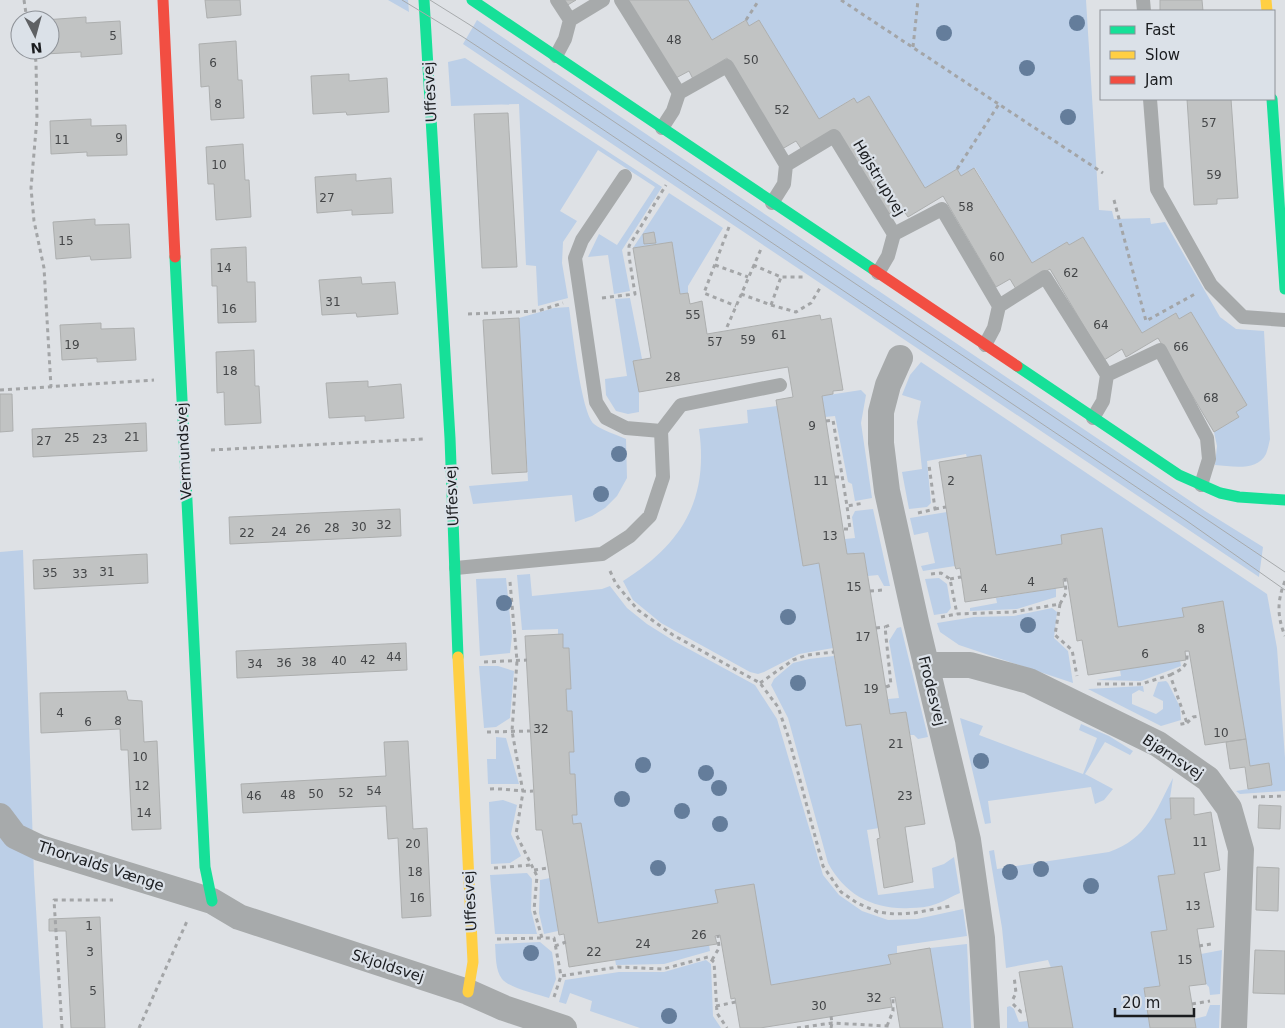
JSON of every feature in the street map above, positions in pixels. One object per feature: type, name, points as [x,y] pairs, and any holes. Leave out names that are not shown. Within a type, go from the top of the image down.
[{"type":"street","name":"Vermundsvej","points":[[163,0],[180,378],[206,867],[212,901]]},
{"type":"street","name":"Uffesvej","points":[[424,0],[456,568],[458,663],[473,962],[468,992]]},
{"type":"street","points":[[472,0],[1179,475],[1220,493],[1239,497],[1285,500]]},
{"type":"street","points":[[1272,100],[1285,289]]},
{"type":"street","name":"Frodesvej","points":[[900,358],[888,385],[881,412],[881,443],[891,509],[906,578],[968,840],[982,938],[987,1028]]},
{"type":"street","name":"Bjørnsvej","points":[[926,665],[970,665],[1075,693],[1158,744],[1208,779],[1229,808],[1241,850],[1234,1028]]},
{"type":"street","name":"Thorvalds Vænge","points":[[0,816],[15,836],[40,848],[212,901]]},
{"type":"street","name":"Skjoldsvej","points":[[212,901],[239,917],[468,992],[504,1008],[564,1028]]},
{"type":"lane","points":[[556,56],[566,39],[570,20],[557,0]]},
{"type":"lane","points":[[570,20],[604,0]]},
{"type":"lane","points":[[620,0],[680,93]]},
{"type":"lane","points":[[662,128],[673,111],[680,93],[727,66],[786,165],[784,184],[772,202]]},
{"type":"lane","points":[[1150,100],[1156,189],[1211,285],[1243,317],[1285,320]]},
{"type":"lane","name":"Højstrupvej","points":[[786,165],[834,136],[894,234],[888,256],[878,273]]},
{"type":"lane","points":[[625,176],[582,240],[576,258],[596,402],[606,418],[626,428],[661,431]]},
{"type":"lane","name":"Højstrupvej","points":[[894,234],[942,209],[999,306]]},
{"type":"lane","points":[[985,345],[994,328],[999,306],[1046,277],[1107,375],[1102,401],[1093,418]]},
{"type":"lane","points":[[1107,375],[1160,350],[1207,438],[1209,459],[1201,485]]},
{"type":"lane","points":[[456,568],[602,554],[630,536],[650,516],[663,477],[661,431],[681,405],[780,385]]},
{"type":"path","points":[[746,20],[759,0]]},
{"type":"path","points":[[842,0],[1103,172]]},
{"type":"path","points":[[913,47],[918,0]]},
{"type":"path","points":[[36,60],[37,118],[31,188],[34,222],[44,268],[51,387]]},
{"type":"path","points":[[957,169],[999,104]]},
{"type":"path","points":[[614,296],[635,294],[629,246],[666,185]]},
{"type":"path","points":[[1114,200],[1146,321],[1211,285]]},
{"type":"path","points":[[729,227],[704,293],[736,306]]},
{"type":"path","points":[[727,327],[761,249]]},
{"type":"path","points":[[715,265],[748,277]]},
{"type":"path","points":[[753,265],[781,277],[804,277]]},
{"type":"path","points":[[771,304],[781,277]]},
{"type":"path","points":[[741,294],[796,312],[811,303],[820,288]]},
{"type":"path","points":[[443,316],[538,311],[555,305]]},
{"type":"path","points":[[0,390],[180,378]]},
{"type":"path","points":[[826,421],[833,420],[850,529],[844,529]]},
{"type":"path","points":[[184,451],[450,438]]},
{"type":"path","points":[[930,465],[935,509]]},
{"type":"path","points":[[835,477],[842,476]]},
{"type":"path","points":[[847,506],[891,509],[935,509],[946,507]]},
{"type":"path","points":[[602,554],[616,584],[638,610],[673,635],[760,683],[778,706],[824,866],[841,892],[857,903],[878,912],[895,914],[914,913],[977,900]]},
{"type":"path","points":[[508,563],[517,661],[512,731],[523,792],[516,834],[537,876],[534,910],[542,938]]},
{"type":"path","points":[[906,578],[941,573],[950,579],[961,577]]},
{"type":"path","points":[[1065,578],[1066,593],[1060,604],[1056,635],[1072,650],[1075,693],[1141,684],[1170,675],[1182,670],[1188,662],[1187,651]]},
{"type":"path","points":[[950,579],[957,614]]},
{"type":"path","points":[[1285,581],[1278,600],[1279,614],[1285,636]]},
{"type":"path","points":[[876,628],[957,614],[1013,612],[1060,604]]},
{"type":"path","points":[[885,626],[891,685],[886,687]]},
{"type":"path","points":[[760,683],[793,660],[806,655],[834,652]]},
{"type":"path","points":[[458,663],[527,660]]},
{"type":"path","points":[[1170,675],[1188,723]]},
{"type":"path","points":[[1158,744],[1167,728],[1188,723],[1193,717],[1200,716]]},
{"type":"path","points":[[512,731],[530,731]]},
{"type":"path","points":[[465,791],[502,788],[523,792],[533,791]]},
{"type":"path","points":[[501,868],[531,866]]},
{"type":"path","points":[[534,870],[548,868]]},
{"type":"path","points":[[62,1028],[54,900],[120,900]]},
{"type":"path","points":[[139,1028],[188,919],[212,901]]},
{"type":"path","points":[[180,916],[188,919]]},
{"type":"path","points":[[712,960],[719,948],[718,935]]},
{"type":"path","points":[[498,939],[554,938],[560,976],[618,968],[663,969],[708,957],[714,962],[717,1013],[727,1028]]},
{"type":"path","points":[[555,946],[566,942]]},
{"type":"path","points":[[1011,1002],[1016,993],[1014,976]]},
{"type":"path","points":[[797,1028],[832,1023],[887,1027],[893,1011],[893,998]]},
{"type":"path","points":[[716,1006],[736,1002]]},
{"type":"path","points":[[830,1028],[832,1023],[831,1016]]},
{"type":"shaded area","points":[[388,0],[408,0],[409,12]]},
{"type":"shaded area","points":[[688,0],[1086,0],[1099,210],[1112,211],[1114,219],[1150,218],[1151,224],[1165,222],[1220,317],[1236,329],[1264,331],[1270,439],[1266,454],[1262,460],[1243,467],[1215,465],[1217,446],[1214,432],[1239,417],[1236,412],[1247,405],[1191,312],[1179,319],[1176,313],[1142,333],[1083,237],[1069,245],[1067,242],[1032,263],[975,168],[961,176],[957,169],[925,188],[869,96],[857,103],[853,98],[819,119],[759,20],[749,26],[745,20],[712,40]]},
{"type":"shaded area","points":[[477,20],[1205,511],[1263,547],[1259,577],[463,44]]},
{"type":"shaded area","points":[[465,58],[662,187],[622,250],[630,291],[614,294],[608,255],[588,257],[599,234],[617,245],[655,187],[598,150],[560,211],[577,221],[563,242],[562,263],[568,298],[538,306],[536,266],[526,265],[519,104],[451,106],[448,62]]},
{"type":"shaded area","points":[[669,193],[723,228],[688,286],[688,293],[680,294],[672,242],[633,248]]},
{"type":"shaded area","points":[[630,298],[642,359],[633,361],[639,392],[639,412],[628,414],[616,411],[606,395],[605,379],[627,376],[615,299]]},
{"type":"shaded area","points":[[569,307],[581,387],[589,417],[597,426],[626,439],[627,478],[617,496],[605,508],[592,516],[575,522],[572,495],[473,504],[469,486],[528,481],[519,318],[554,308]]},
{"type":"shaded area","points":[[921,362],[1267,594],[1277,648],[1285,758],[1285,791],[1240,794],[1236,791],[1272,785],[1269,763],[1250,766],[1223,601],[1182,608],[1184,617],[1118,627],[1101,529],[1061,535],[1062,544],[996,555],[980,456],[967,458],[966,454],[927,461],[931,503],[927,507],[909,509],[902,472],[922,469],[917,422],[921,401],[902,395],[910,375]]},
{"type":"shaded area","points":[[861,390],[866,395],[861,423],[872,498],[855,501],[852,484],[848,482],[835,416],[825,417],[822,396]]},
{"type":"shaded area","points":[[777,406],[803,566],[819,563],[833,648],[799,654],[758,674],[750,672],[661,623],[633,600],[623,581],[644,567],[661,552],[676,535],[687,518],[695,499],[700,478],[699,429],[748,423],[747,410]]},
{"type":"shaded area","points":[[873,509],[890,586],[884,586],[878,575],[868,576],[864,553],[847,554],[845,539],[855,538],[852,517],[855,511]]},
{"type":"shaded area","points":[[947,512],[955,566],[923,571],[921,566],[935,563],[928,532],[914,535],[910,518]]},
{"type":"shaded area","points":[[23,550],[34,875],[43,1028],[0,1028],[0,552]]},
{"type":"shaded area","points":[[530,574],[532,596],[602,589],[610,586],[627,608],[647,624],[674,641],[755,685],[777,719],[823,875],[839,895],[862,911],[888,920],[917,919],[963,909],[967,936],[897,946],[897,953],[888,955],[891,964],[771,985],[716,891],[718,903],[598,923],[580,824],[573,824],[572,815],[577,814],[575,774],[570,774],[569,752],[574,752],[572,711],[567,711],[566,689],[570,689],[569,648],[563,648],[563,634],[558,635],[558,629],[522,630],[517,575]]},
{"type":"shaded area","points":[[506,578],[512,636],[510,653],[480,656],[476,579]]},
{"type":"shaded area","points":[[939,578],[947,584],[951,608],[947,613],[934,615],[925,579]]},
{"type":"shaded area","points":[[1056,588],[1056,597],[1017,609],[970,611],[970,608],[997,603],[996,598]]},
{"type":"shaded area","points":[[1052,608],[1057,612],[1054,638],[1068,651],[1073,683],[959,645],[940,632],[937,623],[974,617],[1014,616]]},
{"type":"shaded area","points":[[901,627],[928,737],[918,739],[914,735],[910,735],[906,712],[890,714],[888,699],[899,698],[889,641],[897,628]]},
{"type":"shaded area","points":[[834,656],[846,726],[861,724],[879,828],[867,830],[878,895],[934,888],[932,868],[944,864],[954,857],[960,893],[926,907],[897,908],[884,906],[873,903],[852,892],[843,884],[828,863],[788,718],[771,685],[774,679],[793,663]]},
{"type":"shaded area","points":[[1180,660],[1181,666],[1141,681],[1097,680],[1121,676],[1120,670]]},
{"type":"shaded area","points":[[479,666],[498,666],[514,671],[510,718],[496,727],[484,728]]},
{"type":"shaded area","points":[[1166,681],[1180,707],[1181,720],[1161,726],[1088,689],[1143,686],[1144,692],[1139,690],[1132,694],[1132,704],[1156,714],[1163,709],[1163,701],[1153,696],[1158,682]]},
{"type":"shaded area","points":[[960,718],[983,726],[979,735],[1083,774],[1097,738],[1079,730],[1081,724],[1109,736],[1133,751],[1130,755],[1105,742],[1085,774],[1113,789],[1104,800],[1095,804],[1091,787],[988,801],[991,823],[985,824]]},
{"type":"shaded area","points":[[496,737],[506,738],[519,784],[488,784],[487,759],[496,759]]},
{"type":"shaded area","points":[[1173,778],[1170,798],[1171,819],[1166,820],[1175,874],[1159,876],[1167,930],[1151,932],[1160,986],[1144,988],[1150,1028],[1073,1028],[1062,966],[1051,968],[1048,960],[1006,968],[1002,928],[989,851],[994,850],[997,869],[1109,852],[1133,839],[1142,831],[1155,813]]},
{"type":"shaded area","points":[[503,800],[517,805],[511,834],[521,856],[510,863],[491,864],[489,802]]},
{"type":"shaded area","points":[[527,873],[532,879],[531,910],[537,934],[495,934],[490,875]]},
{"type":"shaded area","points":[[550,878],[558,931],[544,934],[539,913],[540,880]]},
{"type":"shaded area","points":[[540,942],[552,952],[556,979],[549,998],[517,988],[506,982],[502,979],[497,967],[495,944]]},
{"type":"shaded area","points":[[967,944],[971,1028],[943,1028],[930,948]]},
{"type":"shaded area","points":[[709,945],[710,951],[664,964],[616,965],[615,959]]},
{"type":"shaded area","points":[[1222,950],[1220,994],[1210,995],[1209,987],[1206,984],[1201,954]]},
{"type":"shaded area","points":[[706,960],[711,964],[713,1016],[721,1028],[640,1028],[590,1011],[592,1001],[570,993],[566,1004],[559,1002],[565,980],[619,972],[664,972]]},
{"type":"shaded area","points":[[1210,1005],[1220,1005],[1219,1028],[1196,1028],[1194,1019],[1206,1016]]},
{"type":"shaded area","points":[[1010,1006],[1014,1009],[1019,1022],[1028,1021],[1029,1028],[1007,1028],[1007,1007]]},
{"type":"building","points":[[205,0],[240,0],[241,15],[207,18]]},
{"type":"building","points":[[562,0],[576,0],[566,6]]},
{"type":"building","points":[[627,0],[688,0],[712,40],[746,20],[749,26],[759,20],[819,119],[854,98],[857,103],[869,96],[925,188],[957,169],[961,176],[974,168],[1032,263],[1067,242],[1069,245],[1083,237],[1142,333],[1176,313],[1179,319],[1191,312],[1247,405],[1236,412],[1239,417],[1214,432],[1158,338],[1126,357],[1122,349],[1104,360],[1050,269],[1016,289],[1010,279],[996,287],[943,196],[908,217],[901,207],[887,215],[836,130],[802,150],[796,141],[782,149],[727,58],[693,79],[689,71],[674,79]]},
{"type":"building","points":[[1160,0],[1202,0],[1203,10],[1160,10]]},
{"type":"building","points":[[86,17],[86,23],[120,21],[122,54],[81,57],[81,52],[60,53],[60,19]]},
{"type":"building","points":[[236,41],[238,80],[242,80],[244,118],[211,120],[209,86],[201,87],[199,44]]},
{"type":"building","points":[[349,74],[349,81],[387,78],[389,112],[347,115],[346,112],[313,114],[311,76]]},
{"type":"building","points":[[1187,100],[1231,100],[1238,198],[1217,199],[1217,204],[1194,205]]},
{"type":"building","points":[[508,113],[517,267],[482,268],[474,114]]},
{"type":"building","points":[[91,119],[91,126],[126,125],[127,155],[87,156],[87,152],[51,154],[50,121]]},
{"type":"building","points":[[243,144],[245,180],[249,180],[251,217],[216,220],[214,184],[208,184],[206,147]]},
{"type":"building","points":[[356,174],[356,181],[391,178],[393,213],[352,215],[352,210],[317,213],[315,177]]},
{"type":"building","points":[[95,219],[95,225],[129,224],[131,258],[91,260],[90,256],[56,259],[53,222]]},
{"type":"building","points":[[654,232],[656,243],[644,244],[643,234]]},
{"type":"building","points":[[672,242],[680,294],[688,293],[690,304],[702,301],[707,334],[820,315],[821,320],[831,318],[843,390],[833,391],[833,394],[822,396],[847,554],[864,553],[890,714],[906,712],[925,824],[905,827],[913,882],[884,888],[877,839],[880,838],[861,724],[846,726],[819,563],[803,566],[776,400],[793,397],[788,367],[639,392],[633,361],[651,358],[633,248]]},
{"type":"building","points":[[246,247],[247,282],[255,282],[256,322],[218,323],[217,286],[212,286],[211,249]]},
{"type":"building","points":[[361,277],[362,284],[395,282],[398,314],[357,317],[356,313],[322,315],[319,280]]},
{"type":"building","points":[[519,318],[527,472],[492,474],[483,320]]},
{"type":"building","points":[[101,323],[101,329],[134,328],[136,360],[97,362],[97,358],[62,360],[60,325]]},
{"type":"building","points":[[254,350],[255,386],[259,386],[261,423],[225,425],[224,392],[217,393],[216,352]]},
{"type":"building","points":[[368,381],[368,387],[401,384],[404,418],[365,421],[365,416],[329,418],[326,383]]},
{"type":"building","points":[[0,394],[12,394],[13,431],[0,432]]},
{"type":"building","points":[[146,423],[147,451],[33,457],[32,429]]},
{"type":"building","points":[[981,455],[996,555],[1062,544],[1061,535],[1102,528],[1118,627],[1184,617],[1182,608],[1223,601],[1246,739],[1205,745],[1189,651],[1185,651],[1186,660],[1088,675],[1082,640],[1077,641],[1067,578],[1063,579],[1064,587],[965,602],[960,568],[956,569],[955,566],[939,462]]},
{"type":"building","points":[[400,509],[401,536],[230,544],[229,517]]},
{"type":"building","points":[[147,554],[148,583],[34,589],[33,560]]},
{"type":"building","points":[[563,634],[563,648],[569,648],[571,689],[566,689],[567,711],[572,711],[574,752],[569,752],[570,774],[575,774],[577,815],[572,815],[573,824],[581,823],[598,923],[718,903],[715,890],[754,884],[771,985],[891,964],[888,955],[930,948],[943,1028],[900,1028],[895,997],[890,998],[892,1007],[760,1028],[740,1028],[735,998],[731,999],[720,935],[715,936],[717,944],[569,967],[564,934],[559,935],[542,830],[536,830],[525,636]]},
{"type":"building","points":[[406,643],[407,670],[237,678],[236,651]]},
{"type":"building","points":[[126,691],[128,700],[142,701],[144,742],[157,741],[161,829],[132,830],[128,750],[121,750],[120,729],[41,733],[40,693]]},
{"type":"building","points":[[1246,739],[1250,766],[1269,763],[1272,785],[1248,789],[1245,767],[1230,769],[1226,742]]},
{"type":"building","points":[[408,741],[413,829],[427,828],[431,916],[402,918],[398,838],[388,839],[386,806],[243,813],[241,784],[386,776],[384,742]]},
{"type":"building","points":[[1170,798],[1194,798],[1194,815],[1211,812],[1220,870],[1204,873],[1214,927],[1197,929],[1206,984],[1189,986],[1196,1028],[1150,1028],[1144,988],[1160,986],[1151,932],[1167,930],[1158,876],[1175,874],[1165,819],[1171,819]]},
{"type":"building","points":[[1259,805],[1281,806],[1280,829],[1258,828]]},
{"type":"building","points":[[1257,867],[1279,868],[1278,911],[1256,910]]},
{"type":"building","points":[[100,917],[105,1028],[71,1028],[66,931],[49,931],[49,919]]},
{"type":"building","points":[[1255,950],[1285,951],[1285,994],[1253,993]]},
{"type":"building","points":[[1062,966],[1073,1028],[1029,1028],[1019,972]]},
{"type":"tram line","points":[[402,0],[463,37],[556,98],[1187,521],[1285,590]]},
{"type":"tram line","points":[[430,0],[1285,572]]},
{"type":"traffic: fast","points":[[424,0],[450,438],[458,657]]},
{"type":"traffic: fast","points":[[472,0],[874,270]]},
{"type":"traffic: fast","points":[[1272,100],[1285,289]]},
{"type":"traffic: fast","points":[[175,257],[205,867],[212,901]]},
{"type":"traffic: fast","points":[[1017,366],[1179,475],[1220,493],[1239,497],[1285,500]]},
{"type":"traffic: slow","points":[[1266,0],[1267,10]]},
{"type":"traffic: slow","points":[[458,657],[473,962],[468,992]]},
{"type":"traffic: jam","points":[[163,0],[175,257]]},
{"type":"traffic: jam","points":[[874,270],[1017,366]]}]
